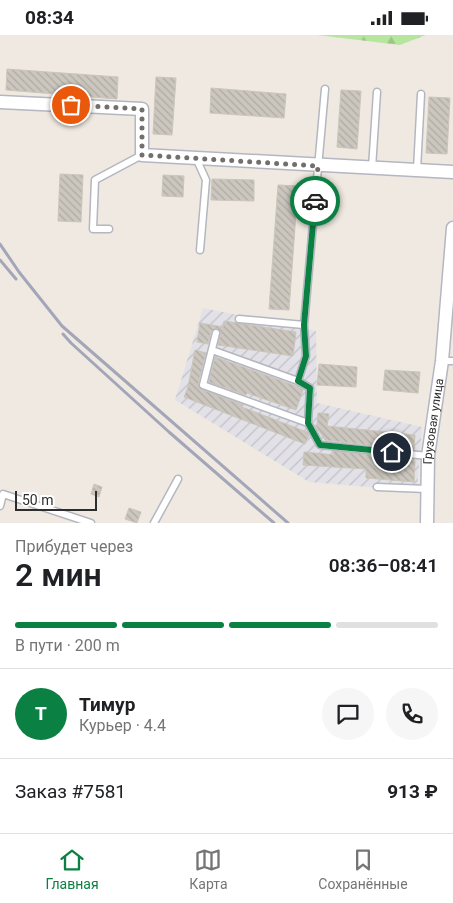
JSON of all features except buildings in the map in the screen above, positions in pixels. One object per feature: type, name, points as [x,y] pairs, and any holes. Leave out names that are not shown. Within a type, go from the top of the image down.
[{"type":"street","points":[[0,102],[142,109],[142,155],[453,172]]},
{"type":"street","name":"Грузовая улица","points":[[427,523],[428,456],[447,361],[453,228]]},
{"type":"lane","points":[[298,381],[306,356],[304,325],[326,89]]},
{"type":"lane","points":[[372,168],[377,92]]},
{"type":"lane","points":[[417,170],[421,94]]},
{"type":"lane","points":[[109,229],[93,229],[96,180],[142,155]]},
{"type":"lane","points":[[196,158],[206,180],[200,250]]},
{"type":"lane","points":[[239,319],[304,325]]},
{"type":"lane","points":[[216,333],[203,385],[308,423]]},
{"type":"lane","points":[[212,350],[298,381],[310,388],[308,423],[320,445],[428,456]]},
{"type":"lane","points":[[154,523],[178,479]]},
{"type":"lane","points":[[377,487],[427,489]]},
{"type":"lane","points":[[0,506],[3,494],[91,523]]},
{"type":"shaded area","points":[[203,308],[316,331],[317,403],[422,427],[417,491],[309,482],[175,400]]},
{"type":"green space","points":[[317,35],[426,35],[400,45]]},
{"type":"railway","points":[[0,244],[19,272],[62,326],[288,523]]},
{"type":"railway","points":[[0,260],[16,279]]},
{"type":"railway","points":[[63,334],[169,432],[274,523]]},
{"type":"way so far","points":[[71,105],[142,109],[142,155],[318,166],[315,201]]},
{"type":"route","points":[[315,201],[304,325],[306,356],[298,381],[310,388],[308,423],[320,445],[392,452]]}]
